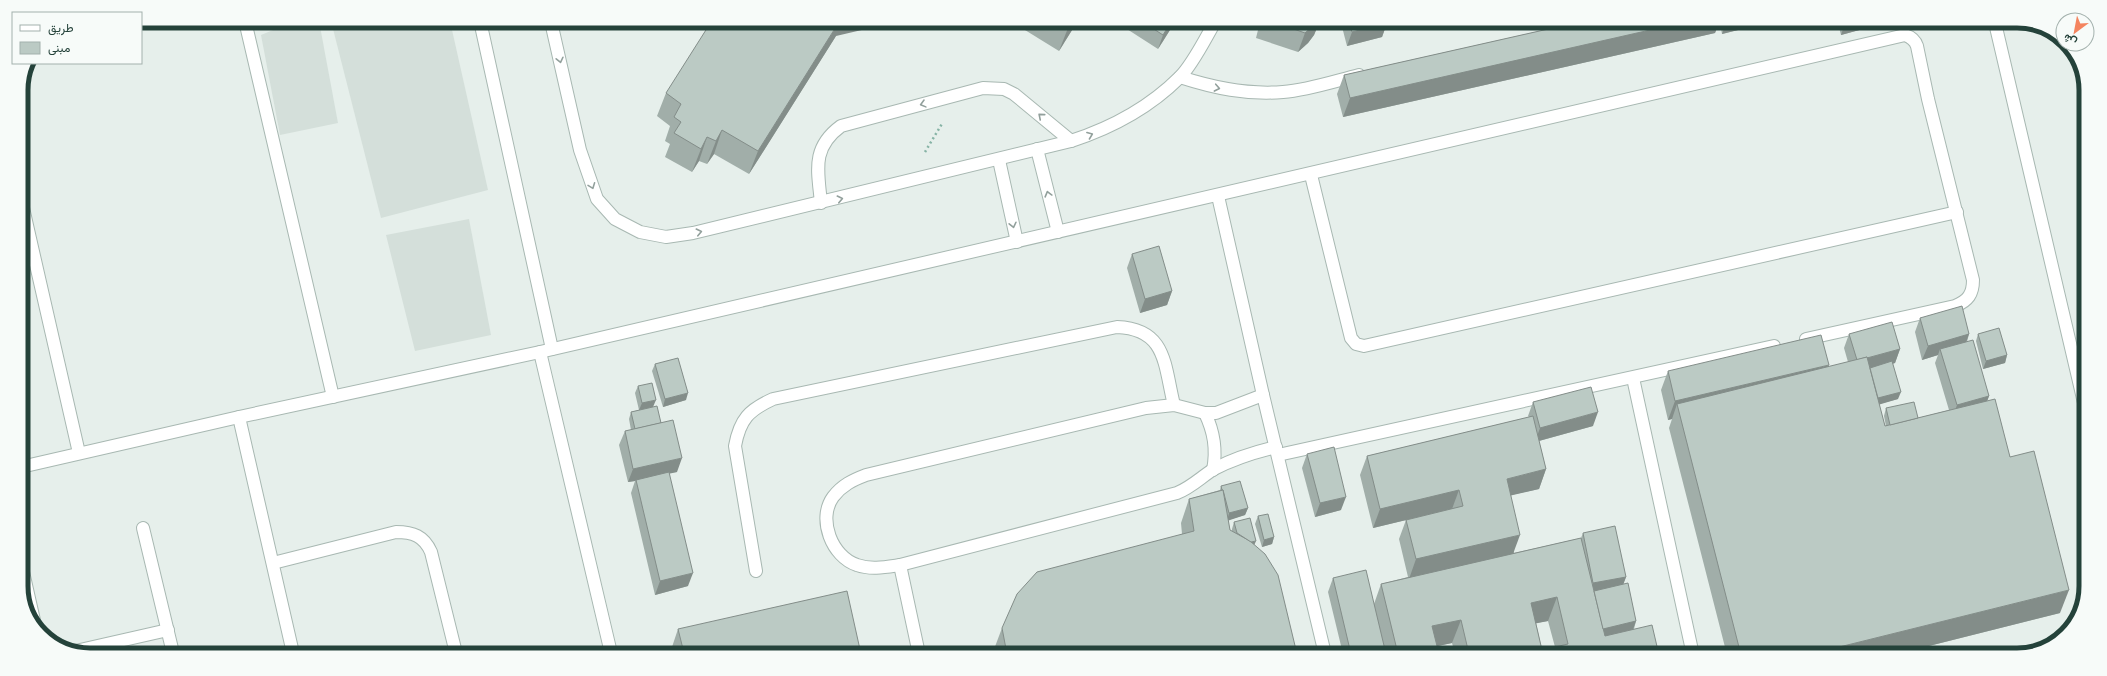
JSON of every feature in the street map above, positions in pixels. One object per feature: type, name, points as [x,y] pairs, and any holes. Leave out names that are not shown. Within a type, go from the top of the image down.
[{"type":"lane","points":[[247,28],[333,397]]},
{"type":"lane","points":[[481,28],[552,349]]},
{"type":"lane","points":[[552,28],[588,175],[597,199],[615,219],[640,232],[666,237],[693,233],[917,180],[1072,141],[1094,134],[1121,120],[1149,102],[1180,76],[1211,28]]},
{"type":"lane","points":[[1996,28],[2079,382]]},
{"type":"lane","points":[[28,464],[540,352],[1311,175],[1905,35],[1913,38],[1917,46],[1973,280],[1973,289],[1969,297],[1962,303],[1633,378],[1277,451],[1258,451],[1213,470],[1198,482],[1177,493],[900,565],[876,568],[856,565],[840,554],[829,537],[826,516],[833,497],[847,483],[866,475],[1139,410],[1174,405],[1205,413],[1223,412],[1263,395]]},
{"type":"lane","points":[[1180,76],[1214,88],[1256,93],[1284,92],[1369,73]]},
{"type":"lane","points":[[821,203],[818,161],[823,146],[832,133],[841,126],[983,88],[1004,89],[1014,94],[1072,141]]},
{"type":"lane","points":[[1037,149],[1058,232]]},
{"type":"lane","points":[[998,160],[1017,242]]},
{"type":"lane","points":[[1311,175],[1351,338],[1356,344],[1364,346],[1957,212]]},
{"type":"lane","points":[[1218,196],[1263,395],[1325,648]]},
{"type":"lane","points":[[28,230],[79,453]]},
{"type":"lane","points":[[756,571],[735,446],[738,429],[746,416],[758,406],[773,399],[1117,327],[1132,328],[1145,333],[1156,343],[1174,405]]},
{"type":"lane","points":[[540,352],[610,648]]},
{"type":"lane","points":[[1633,378],[1691,648]]},
{"type":"lane","points":[[1205,413],[1211,426],[1215,441],[1216,455],[1213,470]]},
{"type":"lane","points":[[239,417],[292,648]]},
{"type":"lane","points":[[144,528],[172,648]]},
{"type":"lane","points":[[273,563],[396,532],[408,532],[418,536],[427,542],[431,552],[455,648]]},
{"type":"lane","points":[[900,565],[918,648]]},
{"type":"lane","points":[[89,648],[168,630]]},
{"type":"path","points":[[917,180],[922,157],[944,120],[946,98]]},
{"type":"shaded area","points":[[278,28],[320,28],[338,123],[280,135],[261,35]]},
{"type":"shaded area","points":[[333,28],[452,28],[488,190],[381,218]]},
{"type":"shaded area","points":[[469,219],[491,335],[415,351],[386,235]]},
{"type":"building","points":[[707,28],[835,28],[758,151],[722,130],[716,141],[707,137],[701,149],[674,133],[681,122],[674,117],[681,104],[666,93]]},
{"type":"building","points":[[1152,28],[1167,28],[1163,35]]},
{"type":"building","points":[[1291,28],[1310,28],[1305,33]]},
{"type":"building","points":[[1351,28],[1368,28],[1352,32]]},
{"type":"building","points":[[1553,28],[1659,28],[1350,98],[1344,75]]},
{"type":"building","points":[[1159,246],[1172,291],[1145,299],[1132,254]]},
{"type":"building","points":[[1962,306],[1969,334],[1928,346],[1920,318]]},
{"type":"building","points":[[1892,322],[1900,349],[1857,360],[1849,334]]},
{"type":"building","points":[[1999,328],[2007,355],[1986,361],[1978,334]]},
{"type":"building","points":[[1821,335],[1829,365],[1675,401],[1668,371]]},
{"type":"building","points":[[1973,340],[1989,396],[1957,405],[1940,349]]},
{"type":"building","points":[[1867,357],[1885,426],[1995,399],[2010,457],[2034,451],[2069,590],[1835,648],[1739,648],[1677,404]]},
{"type":"building","points":[[678,358],[688,393],[665,399],[655,364]]},
{"type":"building","points":[[1892,361],[1901,392],[1878,398],[1870,368]]},
{"type":"building","points":[[652,383],[656,400],[642,403],[638,386]]},
{"type":"building","points":[[1591,387],[1598,412],[1540,428],[1533,402]]},
{"type":"building","points":[[1914,402],[1918,418],[1890,425],[1886,408]]},
{"type":"building","points":[[657,406],[661,423],[635,429],[631,412]]},
{"type":"building","points":[[1533,416],[1546,469],[1507,479],[1520,535],[1416,559],[1406,520],[1463,506],[1459,490],[1380,509],[1367,456]]},
{"type":"building","points":[[673,420],[682,458],[633,469],[625,431]]},
{"type":"building","points":[[1334,447],[1346,497],[1320,503],[1307,454]]},
{"type":"building","points":[[669,472],[693,573],[660,581],[636,480]]},
{"type":"building","points":[[1240,481],[1248,508],[1229,513],[1221,486]]},
{"type":"building","points":[[1223,490],[1230,530],[1250,541],[1265,554],[1278,575],[1296,648],[1006,648],[1002,628],[1017,594],[1037,572],[1194,531],[1189,499]]},
{"type":"building","points":[[1268,514],[1274,537],[1264,540],[1258,516]]},
{"type":"building","points":[[1250,518],[1256,541],[1251,542],[1237,533],[1234,522]]},
{"type":"building","points":[[1615,526],[1626,577],[1593,583],[1583,533]]},
{"type":"building","points":[[1581,538],[1605,636],[1652,625],[1657,648],[1551,648],[1568,644],[1557,597],[1531,603],[1542,648],[1468,648],[1461,620],[1432,626],[1438,648],[1397,648],[1381,584]]},
{"type":"building","points":[[1366,570],[1385,648],[1350,648],[1333,578]]},
{"type":"building","points":[[1628,583],[1636,621],[1603,629],[1594,591]]},
{"type":"building","points":[[847,591],[860,648],[683,648],[678,629]]}]
